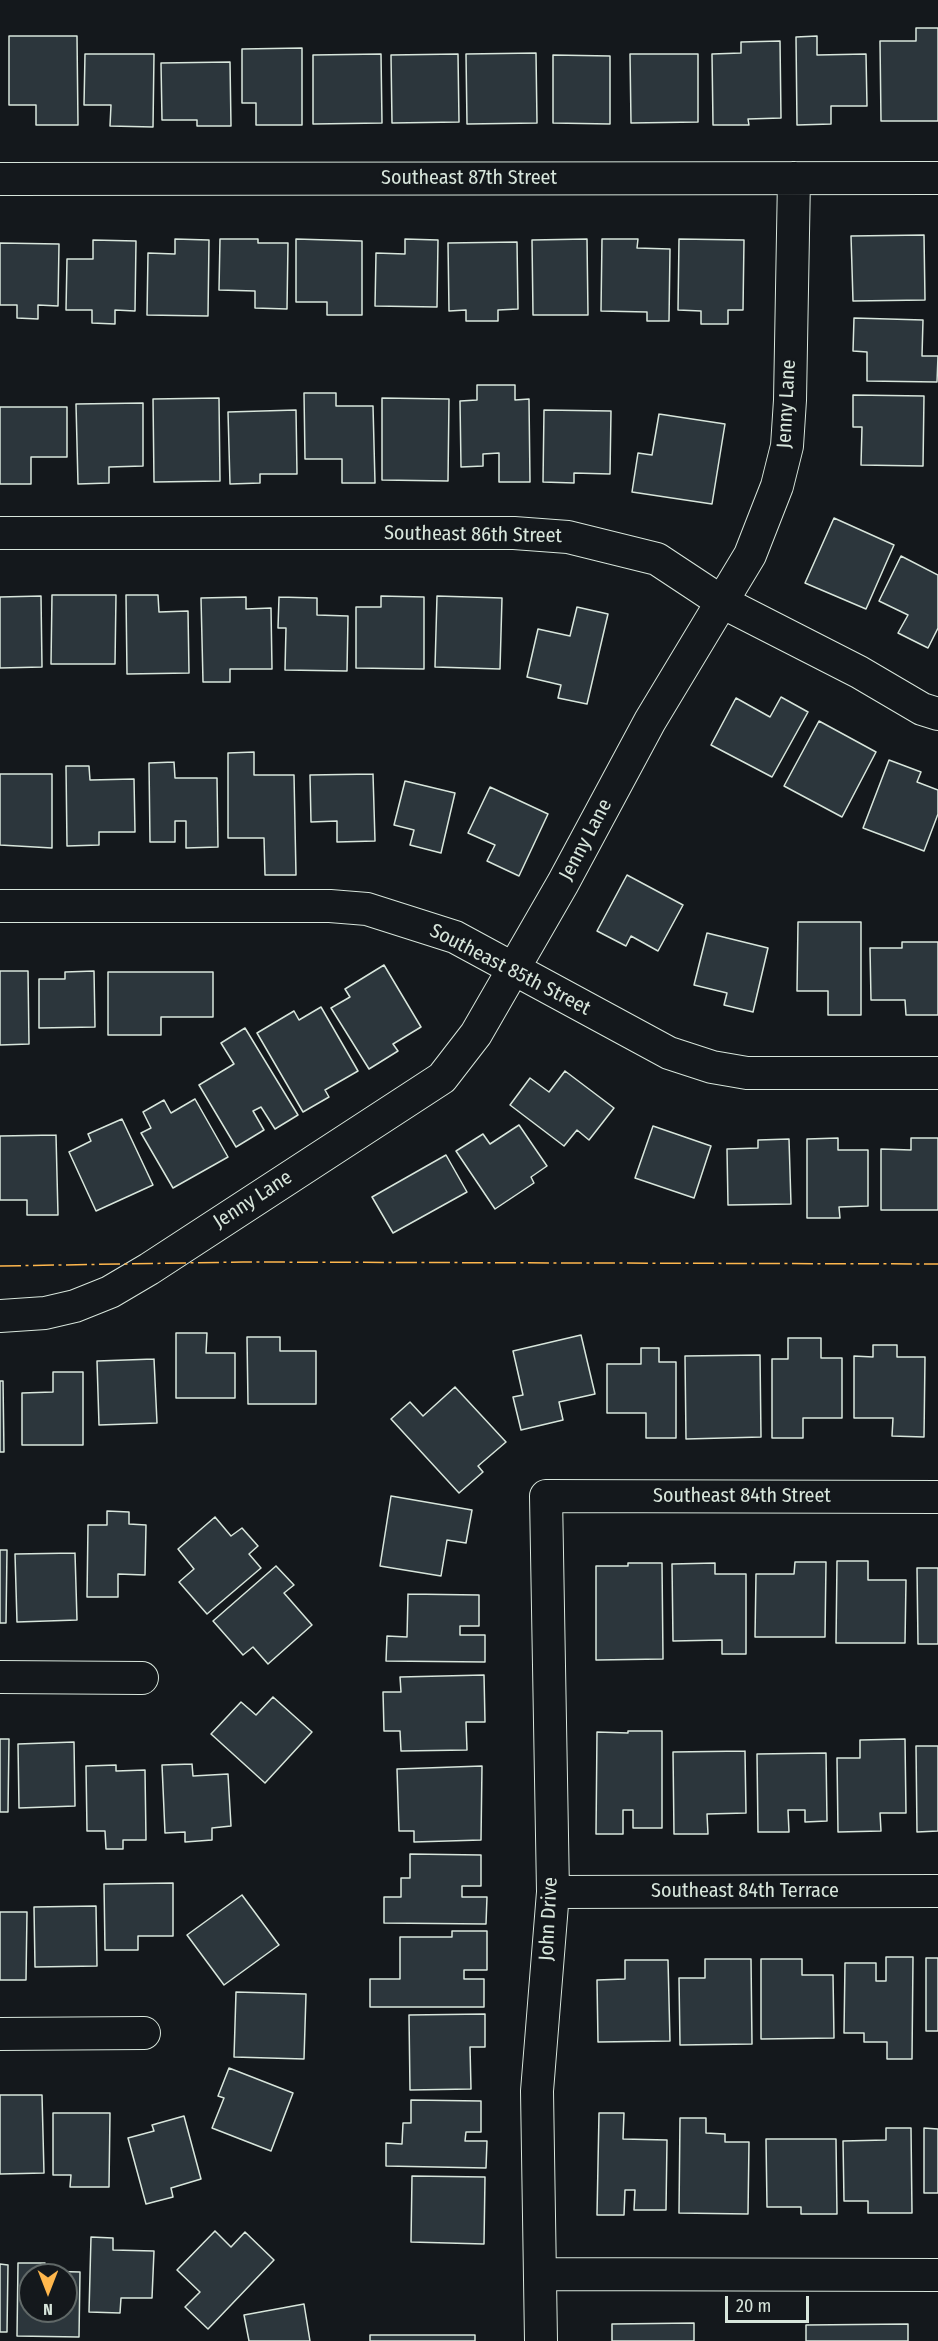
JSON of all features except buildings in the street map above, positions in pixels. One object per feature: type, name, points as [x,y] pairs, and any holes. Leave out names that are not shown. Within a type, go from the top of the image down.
[{"type":"street","name":"Jenny Lane","points":[[0,1316],[45,1313],[75,1306],[110,1292],[149,1269],[442,1078],[476,1034],[650,721],[750,555],[777,486],[787,446],[794,178]]},
{"type":"street","name":"Southeast 87th Street","points":[[0,179],[938,178]]},
{"type":"street","name":"Southeast 86th Street","points":[[0,533],[514,533],[568,537],[657,559],[722,602],[859,672],[922,709],[938,714]]},
{"type":"street","name":"Southeast 85th Street","points":[[0,906],[330,906],[367,909],[455,937],[669,1053],[712,1067],[747,1073],[938,1073]]},
{"type":"street","name":"Southeast 84th Street","points":[[546,1496],[938,1497]]},
{"type":"street","name":"John Drive","points":[[541,2341],[542,2274],[537,2091],[553,1892],[546,1496]]},
{"type":"street","points":[[0,1677],[142,1678]]},
{"type":"street","name":"Southeast 84th Terrace","points":[[553,1892],[938,1891]]},
{"type":"street","points":[[0,2034],[144,2033]]},
{"type":"street","points":[[542,2274],[938,2275]]},
{"type":"power","points":[[0,1266],[243,1262],[938,1264]]}]
